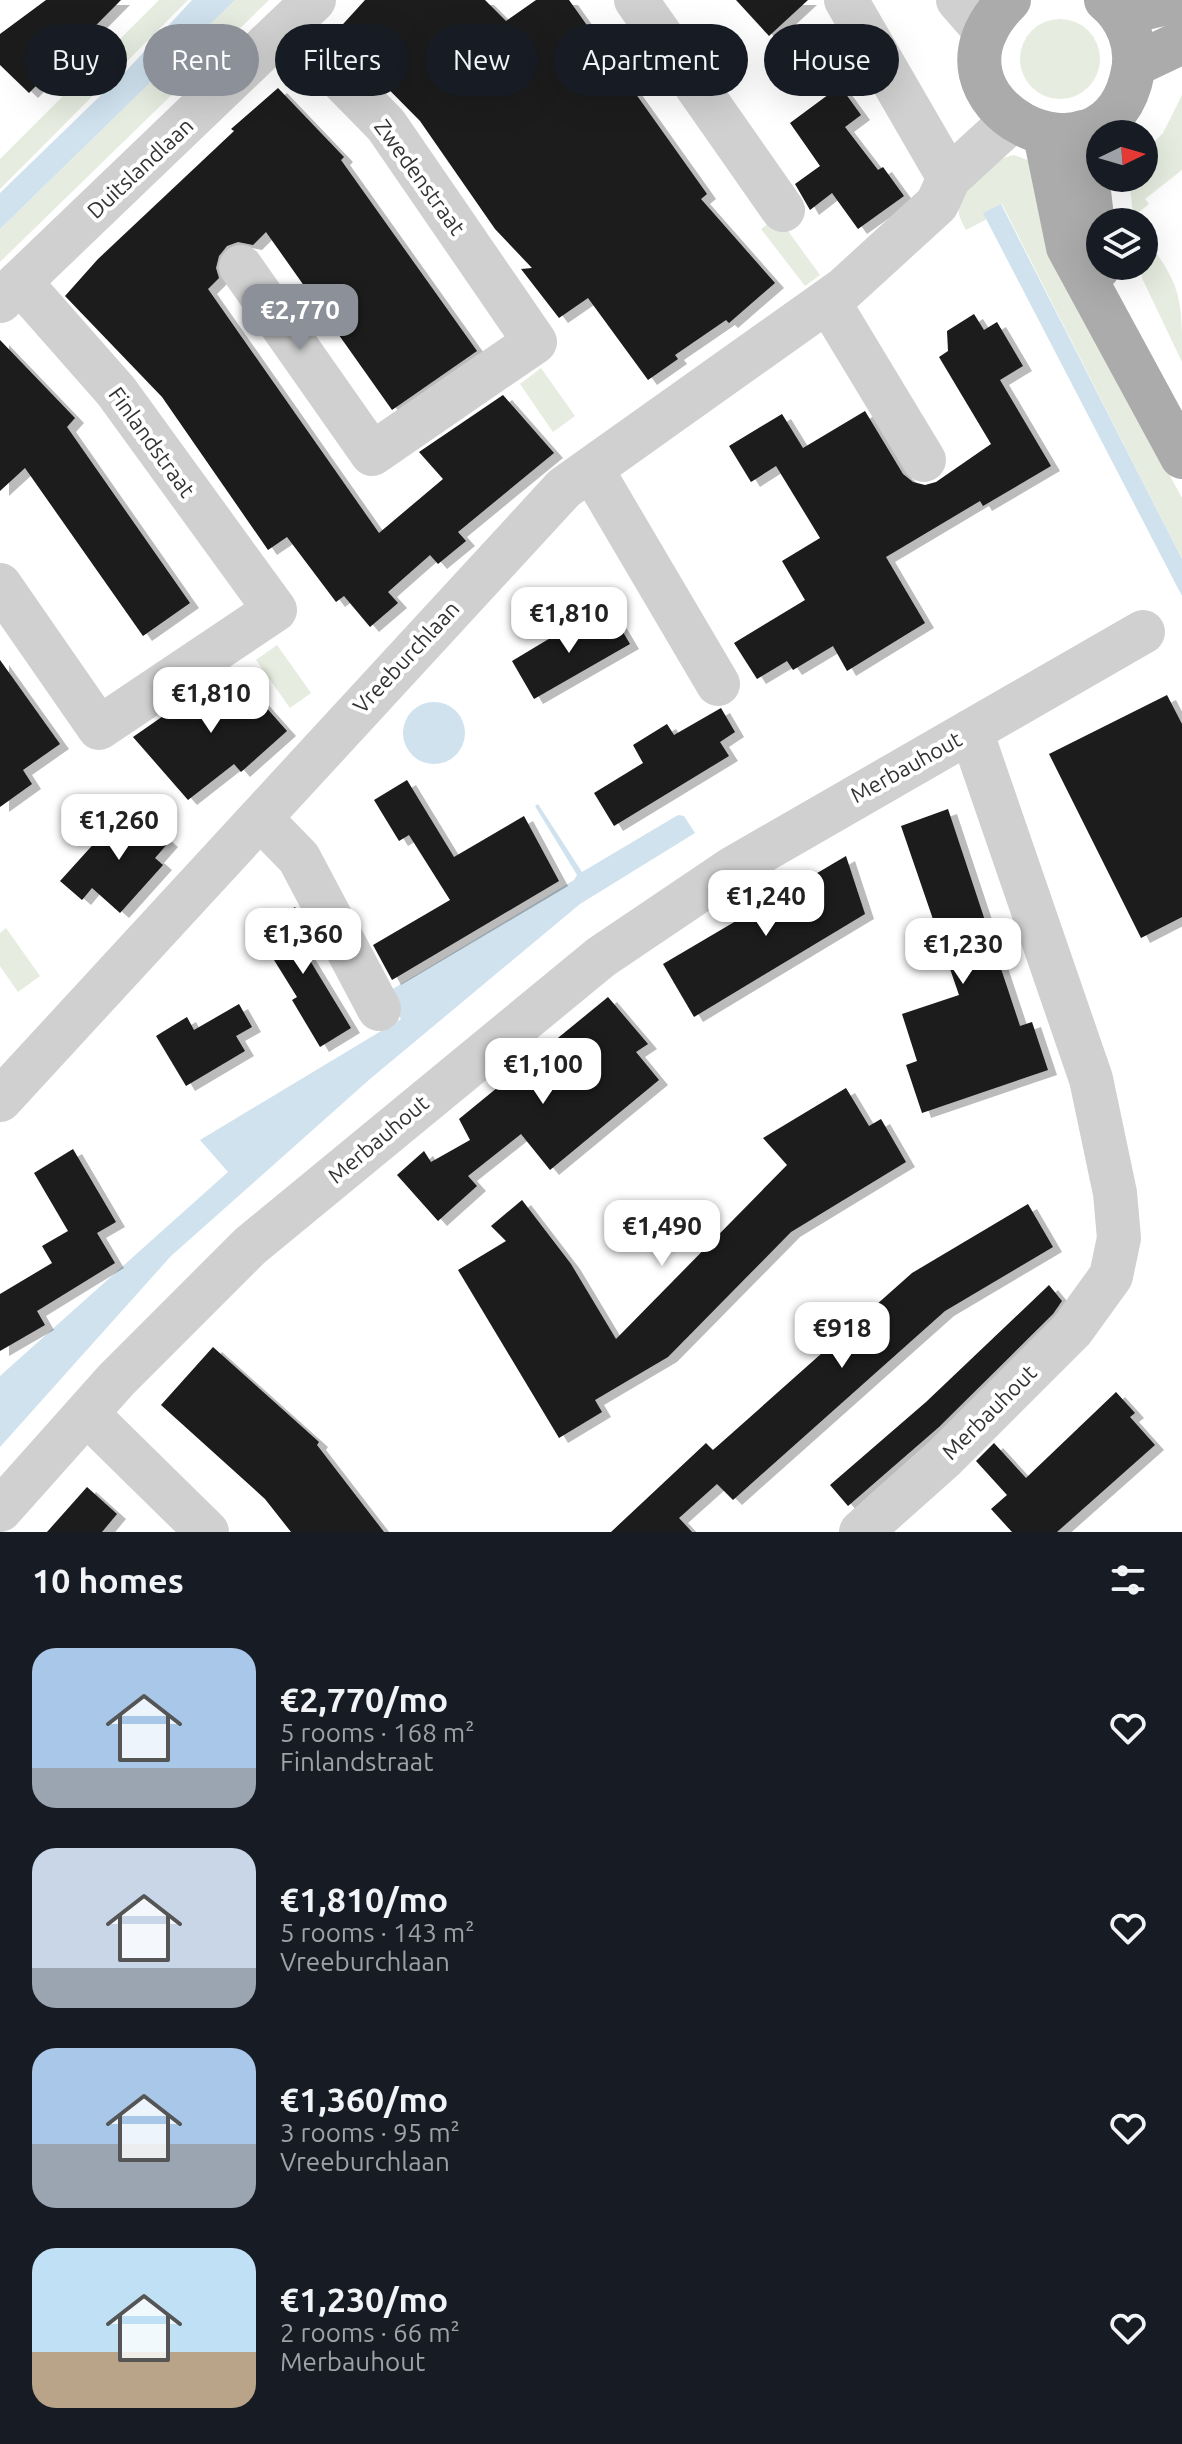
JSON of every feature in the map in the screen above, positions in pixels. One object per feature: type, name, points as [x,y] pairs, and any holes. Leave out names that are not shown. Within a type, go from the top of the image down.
[{"type":"main road","points":[[984,11],[983,73],[993,100],[1046,129],[1114,111],[1128,90],[1134,65],[1131,39],[1113,7],[1179,0]]},
{"type":"main road","points":[[1134,65],[1182,42]]},
{"type":"main road","points":[[1046,129],[1100,307],[1182,457]]},
{"type":"street","points":[[636,0],[783,210]]},
{"type":"street","points":[[846,0],[949,178]]},
{"type":"street","name":"Duitslandlaan","points":[[10,292],[302,13]]},
{"type":"street","name":"Zwedenstraat","points":[[241,267],[372,454],[535,342],[386,125],[302,13]]},
{"type":"street","name":"Vreeburchlaan","points":[[0,1100],[262,820],[352,714],[553,500],[828,301],[937,204],[949,178],[1046,129]]},
{"type":"street","name":"Finlandstraat","points":[[0,585],[99,728],[275,610],[116,391],[10,292]]},
{"type":"street","points":[[828,301],[924,460]]},
{"type":"street","points":[[592,470],[718,684]]},
{"type":"street","name":"Merbauhout","points":[[0,1510],[116,1380],[250,1246],[601,957],[733,868],[1143,632]]},
{"type":"street","name":"Merbauhout","points":[[861,1532],[945,1457],[1072,1330],[1111,1276],[1119,1238],[1115,1193],[1091,1079],[971,731]]},
{"type":"street","points":[[262,820],[299,858],[379,1009]]},
{"type":"street","points":[[87,1414],[207,1532]]},
{"type":"shaded area","points":[[159,0],[188,0],[164,24],[143,24],[143,45],[127,61],[127,32]]},
{"type":"shaded area","points":[[235,0],[269,0],[244,24],[210,24]]},
{"type":"shaded area","points":[[1052,19],[1068,19],[1089,30],[1100,51],[1100,67],[1089,88],[1068,99],[1052,99],[1038,93],[1026,81],[1020,67],[1020,51],[1026,37],[1038,25]]},
{"type":"shaded area","points":[[143,90],[143,96],[170,96],[0,262],[0,229]]},
{"type":"shaded area","points":[[1182,95],[1182,170],[1158,189],[1158,138]]},
{"type":"shaded area","points":[[63,96],[93,96],[0,189],[0,159]]},
{"type":"shaded area","points":[[1014,155],[1030,161],[1088,324],[1182,498],[1182,559],[1002,204],[984,213],[987,219],[966,230],[960,218],[961,197],[966,189],[989,167]]},
{"type":"shaded area","points":[[1131,192],[1154,192],[1145,199],[1149,204],[1144,208],[1132,208]]},
{"type":"shaded area","points":[[778,217],[820,275],[805,286],[761,229]]},
{"type":"shaded area","points":[[1158,256],[1173,281],[1180,307],[1182,362],[1143,280],[1158,280]]},
{"type":"shaded area","points":[[541,368],[575,416],[553,432],[520,384]]},
{"type":"shaded area","points":[[277,645],[311,693],[290,708],[256,660]]},
{"type":"shaded area","points":[[6,928],[40,976],[18,992],[0,966],[0,933]]},
{"type":"water","points":[[192,0],[235,0],[210,24],[170,24]]},
{"type":"water","points":[[143,53],[143,90],[0,229],[0,193],[100,96],[127,96],[128,69]]},
{"type":"water","points":[[1001,204],[1182,559],[1182,596],[983,213]]},
{"type":"water","points":[[434,702],[456,711],[465,733],[456,755],[434,764],[412,755],[403,733],[412,711]]},
{"type":"water","points":[[538,804],[582,872],[678,815],[684,816],[695,833],[580,904],[370,1079],[171,1256],[0,1447],[0,1376],[228,1172],[200,1140],[401,1019],[386,993],[574,880],[577,875],[535,806]]},
{"type":"building","points":[[46,0],[121,0],[97,24],[24,24],[24,88],[0,65],[0,34]]},
{"type":"building","points":[[365,0],[485,0],[506,21],[536,0],[569,0],[586,24],[554,24],[554,96],[637,96],[707,194],[701,199],[775,283],[729,323],[726,320],[675,355],[678,359],[648,380],[588,298],[559,318],[521,269],[532,268],[495,229],[420,121],[395,96],[409,96],[409,24],[343,24]]},
{"type":"building","points":[[736,0],[808,0],[782,24],[764,24],[764,31]]},
{"type":"building","points":[[275,91],[275,96],[286,96],[344,157],[341,160],[477,351],[392,410],[266,232],[253,245],[238,242],[227,246],[219,256],[216,268],[219,278],[208,289],[379,533],[443,479],[419,452],[503,395],[554,453],[458,532],[466,541],[438,564],[430,555],[388,592],[398,603],[370,627],[344,596],[336,602],[287,537],[268,550],[162,397],[65,296],[98,259],[234,131],[231,129]]},
{"type":"building","points":[[826,96],[847,96],[861,115],[845,127],[878,170],[883,167],[904,196],[858,229],[832,193],[810,210],[795,184],[820,166],[790,123]]},
{"type":"building","points":[[974,314],[984,330],[997,322],[1023,366],[1000,380],[1051,466],[983,506],[980,501],[886,557],[925,623],[847,671],[833,646],[793,670],[787,661],[757,679],[734,643],[805,600],[782,561],[820,538],[776,466],[751,482],[729,446],[782,414],[803,448],[865,411],[903,474],[913,482],[925,485],[936,482],[991,444],[939,357],[948,351],[947,331]]},
{"type":"building","points":[[0,340],[75,418],[67,427],[190,603],[143,636],[25,468],[0,491]]},
{"type":"building","points":[[611,612],[630,644],[534,699],[512,661],[567,628],[572,636]]},
{"type":"building","points":[[0,660],[60,744],[23,770],[32,784],[0,807]]},
{"type":"building","points":[[232,669],[287,731],[241,772],[234,764],[188,800],[133,737],[189,698],[193,702]]},
{"type":"building","points":[[1167,695],[1182,724],[1182,917],[1141,938],[1049,754]]},
{"type":"building","points":[[721,708],[735,732],[720,742],[729,756],[614,826],[594,793],[643,763],[633,745],[667,724],[674,735]]},
{"type":"building","points":[[407,780],[454,857],[524,816],[559,881],[392,980],[373,945],[450,900],[409,835],[399,841],[374,800]]},
{"type":"building","points":[[128,806],[169,842],[155,858],[163,865],[120,913],[92,888],[82,900],[60,881]]},
{"type":"building","points":[[948,809],[1020,1026],[1032,1022],[1048,1070],[922,1113],[906,1065],[917,1061],[902,1014],[959,995],[901,826]]},
{"type":"building","points":[[846,856],[865,914],[694,1017],[663,964]]},
{"type":"building","points":[[295,907],[315,941],[303,949],[351,1028],[320,1047],[292,1000],[297,997],[256,931]]},
{"type":"building","points":[[608,997],[648,1044],[636,1052],[659,1080],[550,1170],[521,1134],[468,1176],[477,1186],[438,1221],[397,1175],[424,1151],[431,1162],[470,1140],[459,1119]]},
{"type":"building","points":[[239,1004],[252,1027],[236,1036],[245,1051],[186,1086],[156,1036],[187,1017],[194,1030]]},
{"type":"building","points":[[846,1088],[869,1126],[881,1119],[906,1162],[791,1232],[668,1357],[595,1400],[602,1412],[559,1438],[458,1270],[506,1241],[491,1226],[522,1200],[571,1264],[616,1339],[787,1165],[763,1138]]},
{"type":"building","points":[[73,1149],[116,1222],[97,1233],[115,1263],[37,1311],[45,1325],[0,1351],[0,1294],[52,1263],[42,1246],[68,1231],[34,1173]]},
{"type":"building","points":[[1028,1204],[1053,1247],[945,1311],[733,1500],[717,1484],[679,1518],[692,1532],[611,1532],[706,1443],[713,1450],[912,1273]]},
{"type":"building","points":[[1049,1285],[1062,1301],[1053,1314],[939,1427],[848,1506],[830,1485],[926,1402]]},
{"type":"building","points":[[213,1347],[319,1442],[317,1445],[384,1532],[291,1532],[265,1499],[161,1405]]},
{"type":"building","points":[[1116,1392],[1135,1413],[1130,1417],[1155,1445],[1057,1532],[1012,1532],[991,1509],[1007,1495],[976,1461],[994,1443],[1026,1478]]},
{"type":"building","points":[[87,1487],[117,1514],[102,1532],[47,1532]]}]
